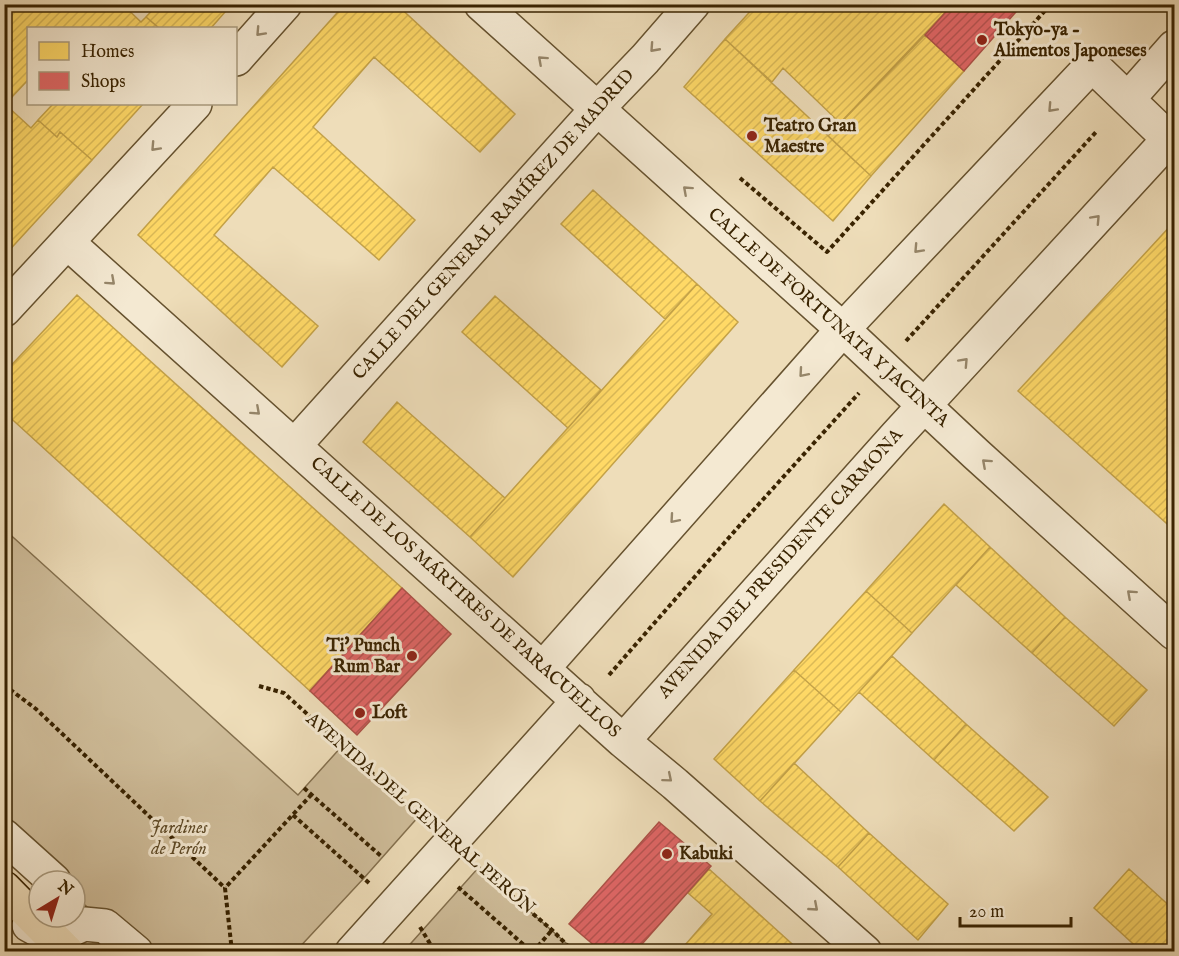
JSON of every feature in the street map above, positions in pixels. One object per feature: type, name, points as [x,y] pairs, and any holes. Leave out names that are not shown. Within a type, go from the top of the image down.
[{"type":"main road","points":[[4,888],[60,945]]},
{"type":"street","points":[[237,58],[285,4]]},
{"type":"street","name":"CALLE DE FORTUNATA Y JACINTA","points":[[481,4],[843,329],[1174,633]]},
{"type":"street","name":"CALLE DEL GENERAL RAMÍREZ DE MADRID","points":[[295,446],[693,4]]},
{"type":"street","points":[[1128,99],[1174,47]]},
{"type":"street","name":"AVENIDA DEL PRESIDENTE CARMONA","points":[[543,668],[843,329],[1092,65],[1169,139],[924,405],[623,741]]},
{"type":"street","points":[[4,310],[194,105]]},
{"type":"street","name":"CALLE DE LOS MÁRTIRES DE PARACUELLOS","points":[[68,242],[623,741],[864,951]]},
{"type":"street","points":[[352,951],[579,700]]},
{"type":"street","points":[[4,836],[41,869]]},
{"type":"street","points":[[4,904],[29,925],[60,945],[84,924],[105,926],[136,951]]},
{"type":"path","points":[[740,178],[826,252],[1051,4]]},
{"type":"path","points":[[609,675],[740,525],[1096,132]]},
{"type":"path","points":[[4,685],[36,708],[225,888],[232,951]]},
{"type":"path","name":"AVENIDA DEL GENERAL PERÓN","points":[[259,686],[284,693],[574,951]]},
{"type":"path","points":[[4,695],[9,688]]},
{"type":"path","points":[[304,789],[382,857]]},
{"type":"path","points":[[225,888],[311,795]]},
{"type":"path","points":[[293,815],[374,887]]},
{"type":"path","points":[[452,882],[533,951],[552,930]]},
{"type":"path","points":[[416,922],[435,951]]},
{"type":"green space","name":"Jardines de Perón","points":[[4,529],[298,795],[342,746],[419,816],[296,951],[136,951],[87,907],[87,869],[46,869],[5,832]]},
{"type":"green space","points":[[479,867],[574,950],[404,951]]},
{"type":"building: Homes","points":[[12,4],[122,4],[141,22],[146,17],[158,27],[27,27],[27,81],[12,97],[4,90],[4,13]]},
{"type":"building: Homes","points":[[158,4],[232,4],[212,27],[158,27],[146,17]]},
{"type":"building: Homes","points":[[345,4],[396,4],[515,114],[480,152],[374,57],[313,127],[415,220],[379,260],[273,167],[214,235],[318,326],[282,367],[138,235]]},
{"type":"building: Homes","points":[[757,4],[953,4],[840,123],[783,68],[772,82],[725,39]]},
{"type":"building: Homes","points":[[925,35],[964,71],[871,176],[828,136]]},
{"type":"building: Homes","points":[[725,39],[871,176],[833,221],[684,87]]},
{"type":"building: Homes","points":[[4,90],[12,97],[6,105],[31,128],[38,120],[57,137],[60,132],[92,160],[4,256]]},
{"type":"building: Homes","points":[[52,105],[142,105],[92,160],[60,132],[57,137],[38,120]]},
{"type":"building: Homes","points":[[593,190],[697,284],[665,319],[561,224]]},
{"type":"building: Homes","points":[[1174,222],[1174,530],[1018,391]]},
{"type":"building: Homes","points":[[697,284],[738,322],[513,577],[470,537]]},
{"type":"building: Homes","points":[[77,295],[402,588],[310,691],[4,412],[4,373]]},
{"type":"building: Homes","points":[[495,296],[601,390],[568,428],[462,332]]},
{"type":"building: Homes","points":[[397,402],[505,498],[470,537],[363,442]]},
{"type":"building: Homes","points":[[944,504],[990,547],[912,633],[866,591]]},
{"type":"building: Homes","points":[[990,547],[1065,617],[1032,653],[956,585]]},
{"type":"building: Homes","points":[[866,591],[912,633],[841,712],[794,670]]},
{"type":"building: Homes","points":[[1065,617],[1147,690],[1114,726],[1032,653]]},
{"type":"building: Homes","points":[[892,656],[966,724],[934,760],[859,692]]},
{"type":"building: Homes","points":[[794,670],[841,712],[760,801],[714,759]]},
{"type":"building: Homes","points":[[966,724],[1048,797],[1014,831],[934,760]]},
{"type":"building: Homes","points":[[794,763],[869,833],[838,867],[760,801]]},
{"type":"building: Homes","points":[[869,833],[948,904],[918,940],[838,867]]},
{"type":"building: Homes","points":[[709,869],[801,952],[679,952],[712,914],[688,893]]},
{"type":"building: Homes","points":[[1129,869],[1174,910],[1174,952],[1142,952],[1094,908]]},
{"type":"building: Shops","points":[[953,4],[1023,4],[964,71],[925,35]]},
{"type":"building: Shops","points":[[402,588],[451,634],[357,735],[310,691]]},
{"type":"building: Shops","points":[[659,822],[711,866],[635,952],[602,952],[569,924]]},
{"type":"place","name":"Tokyo-ya - Alimentos Japoneses","points":[[982,40]]},
{"type":"place","name":"Teatro Gran Maestre","points":[[752,136]]},
{"type":"place","name":"Ti' Punch Rum Bar","points":[[412,656]]},
{"type":"place","name":"Loft","points":[[360,713]]},
{"type":"place","name":"Kabuki","points":[[667,854]]}]
